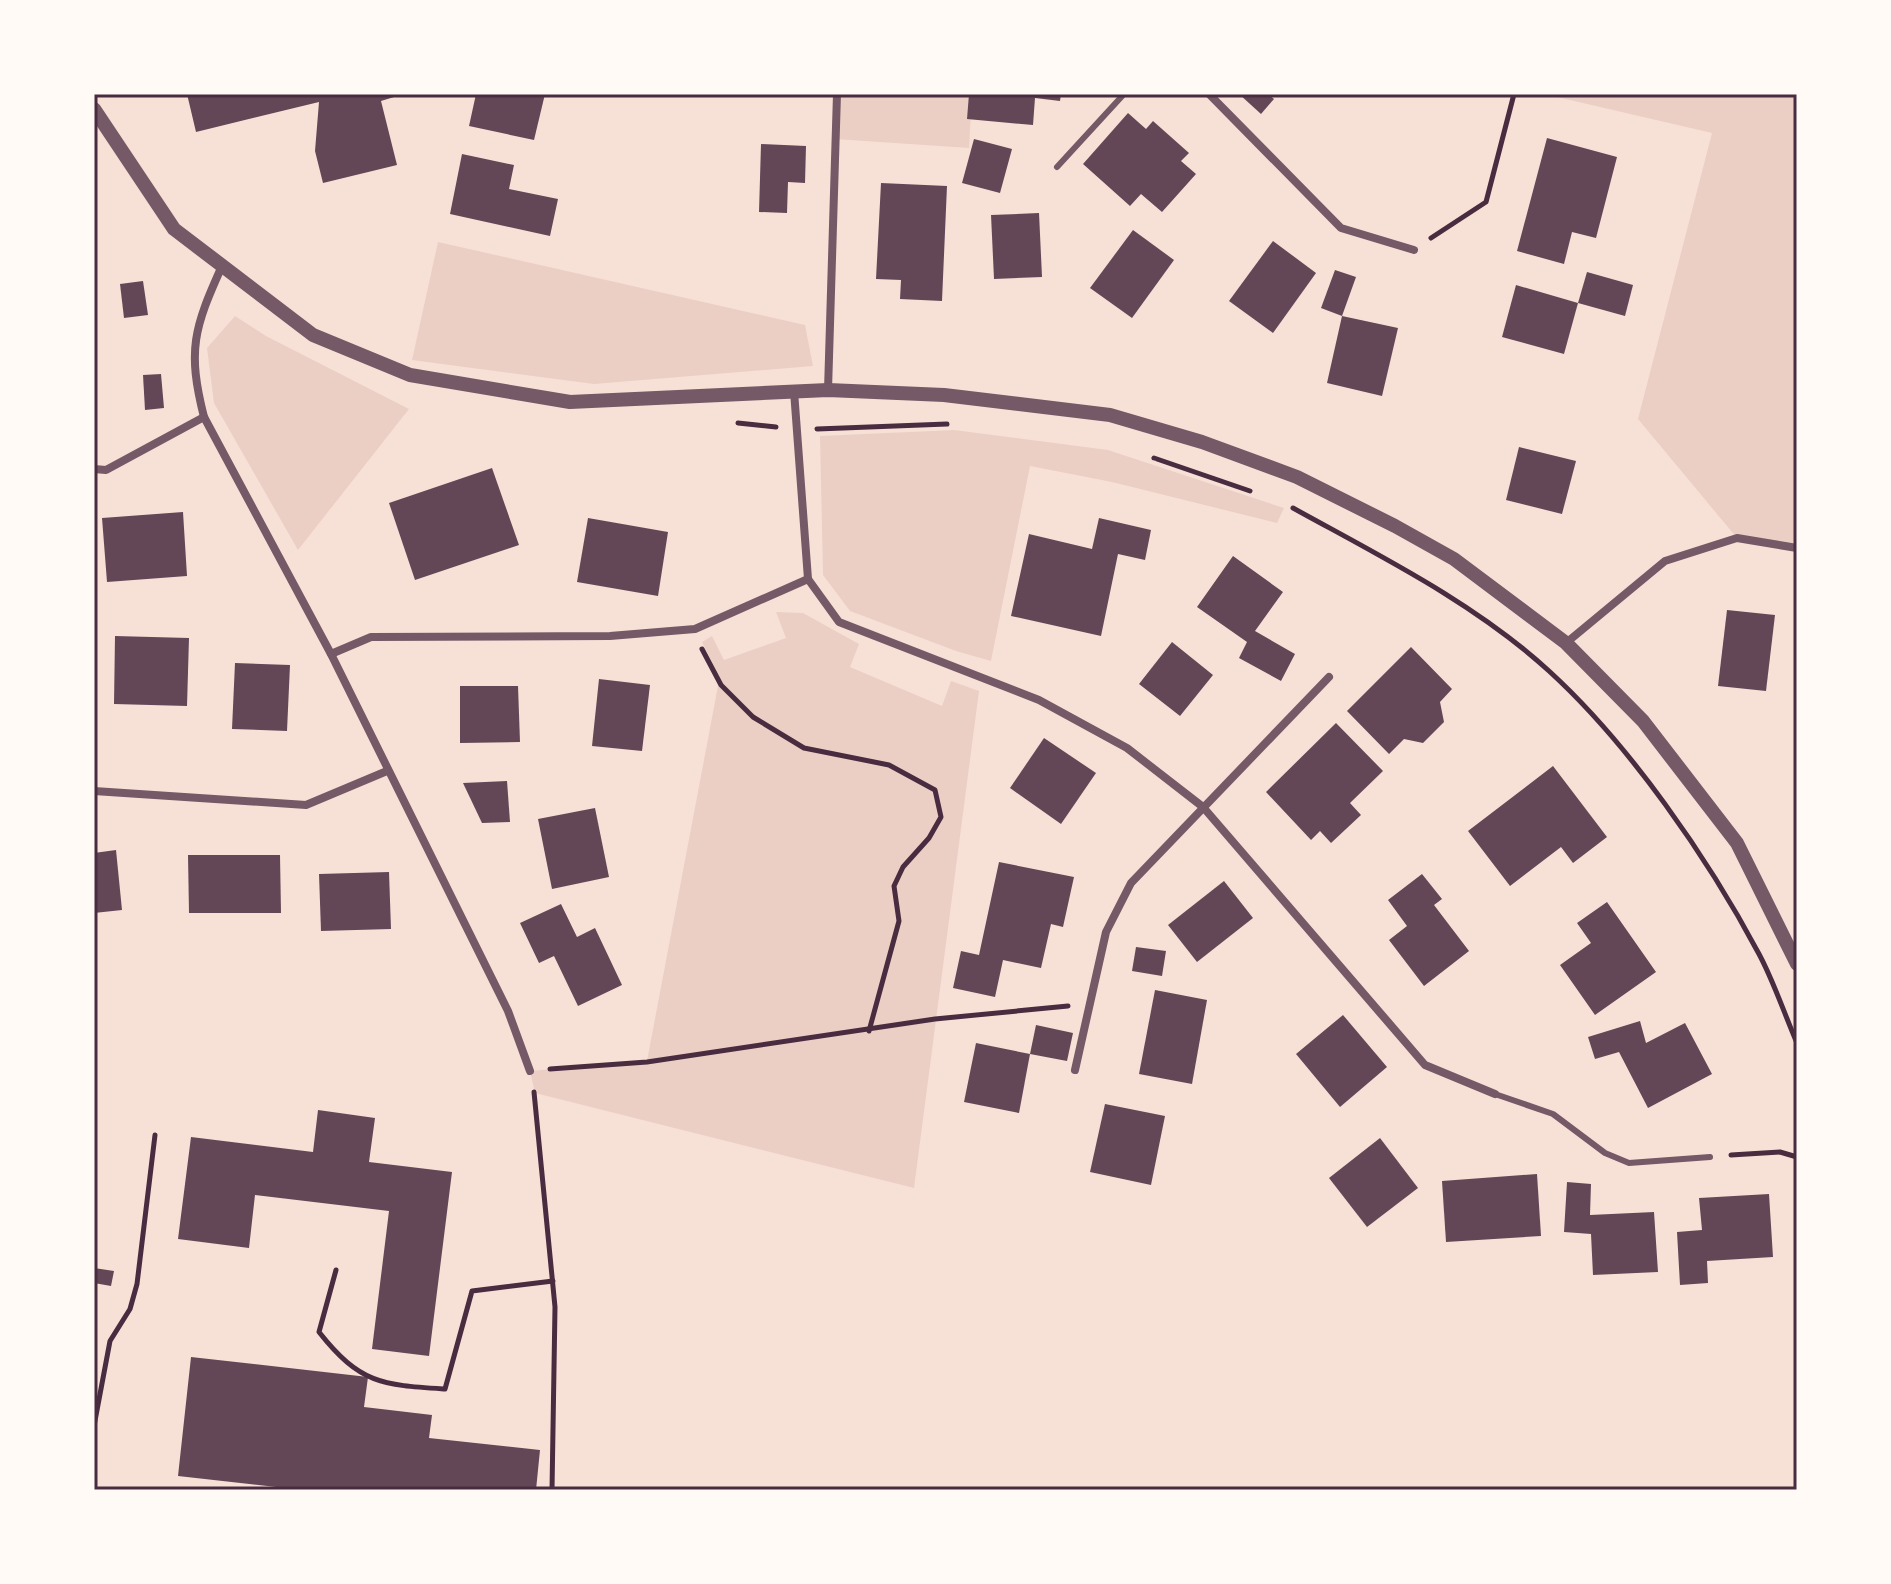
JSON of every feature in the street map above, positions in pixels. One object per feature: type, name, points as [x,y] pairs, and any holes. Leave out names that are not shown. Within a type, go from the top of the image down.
[{"type":"street","points":[[828,390],[837,94]]},
{"type":"street","points":[[1209,94],[1341,228],[1414,250]]},
{"type":"street","points":[[94,109],[174,229],[313,335],[410,375],[570,402],[828,390],[944,395],[1110,415],[1202,442],[1297,477],[1395,526],[1454,559],[1566,643],[1643,721],[1737,843],[1797,964]]},
{"type":"street","points":[[222,266],[198,318],[193,374],[204,417],[331,654],[508,1011],[530,1071]]},
{"type":"street","points":[[794,390],[808,579],[839,622],[1039,700],[1127,748],[1203,807],[1425,1065],[1495,1094]]},
{"type":"street","points":[[94,469],[106,470],[204,417]]},
{"type":"street","points":[[1566,643],[1665,561],[1737,538],[1797,548]]},
{"type":"street","points":[[331,654],[371,637],[610,636],[695,629],[808,579]]},
{"type":"street","points":[[1075,1070],[1106,932],[1131,883],[1329,677]]},
{"type":"street","points":[[94,791],[306,805],[387,771]]},
{"type":"lane","points":[[1057,167],[1124,94]]},
{"type":"lane","points":[[1495,1094],[1553,1114],[1605,1153],[1629,1163],[1710,1157]]},
{"type":"path","points":[[1414,250],[1486,202],[1514,94]]},
{"type":"path","points":[[722,421],[798,430],[955,424]]},
{"type":"path","points":[[1139,453],[1253,492]]},
{"type":"path","points":[[1282,502],[1440,589],[1549,670],[1622,751],[1714,875],[1760,956],[1797,1043]]},
{"type":"path","points":[[695,629],[721,685],[753,717],[804,748],[889,765],[935,790],[941,817],[929,838],[903,867],[894,886],[899,921],[869,1031]]},
{"type":"path","points":[[552,1490],[553,1281],[530,1071],[647,1062],[950,1018],[1088,1005]]},
{"type":"path","points":[[94,1426],[110,1341],[130,1309],[137,1284],[155,1135]]},
{"type":"path","points":[[1710,1157],[1780,1152],[1797,1157]]},
{"type":"path","points":[[336,1270],[319,1332],[340,1359],[387,1386],[445,1389],[472,1291],[553,1281]]},
{"type":"shaded area","points":[[837,94],[972,94],[969,148],[835,139]]},
{"type":"shaded area","points":[[1544,94],[1797,94],[1797,548],[1737,538],[1638,419],[1712,133]]},
{"type":"shaded area","points":[[438,242],[805,325],[813,366],[594,384],[412,360]]},
{"type":"shaded area","points":[[235,316],[266,336],[409,409],[298,550],[214,403],[207,348]]},
{"type":"shaded area","points":[[954,430],[1108,450],[1284,508],[1277,523],[1112,482],[1030,466],[991,661],[850,611],[823,575],[820,436]]},
{"type":"shaded area","points":[[776,612],[803,613],[859,644],[850,667],[942,706],[951,681],[979,691],[914,1188],[535,1093],[530,1071],[647,1061],[718,686],[722,682],[702,642],[712,636],[724,660],[786,638]]},
{"type":"building","points":[[187,94],[404,94],[381,101],[397,165],[323,183],[315,151],[319,102],[196,132]]},
{"type":"building","points":[[476,94],[545,94],[534,140],[469,126]]},
{"type":"building","points":[[969,94],[1061,94],[1060,101],[1035,98],[1033,125],[967,119]]},
{"type":"building","points":[[1239,94],[1268,94],[1274,99],[1261,114]]},
{"type":"building","points":[[1128,113],[1146,129],[1153,121],[1189,153],[1181,161],[1196,174],[1162,212],[1141,194],[1130,206],[1083,164]]},
{"type":"building","points":[[1547,138],[1617,157],[1596,238],[1572,232],[1564,264],[1517,251]]},
{"type":"building","points":[[974,139],[1012,149],[1000,193],[962,183]]},
{"type":"building","points":[[761,144],[806,146],[805,183],[788,182],[787,213],[759,212]]},
{"type":"building","points":[[462,154],[514,165],[509,189],[558,199],[550,236],[450,214]]},
{"type":"building","points":[[881,183],[947,186],[942,301],[900,299],[901,280],[876,279]]},
{"type":"building","points":[[1039,213],[1042,277],[994,279],[991,215]]},
{"type":"building","points":[[1133,230],[1174,260],[1132,318],[1090,288]]},
{"type":"building","points":[[1273,241],[1316,273],[1273,333],[1229,301]]},
{"type":"building","points":[[1335,270],[1356,277],[1342,316],[1321,308]]},
{"type":"building","points":[[1587,272],[1633,285],[1625,316],[1578,303]]},
{"type":"building","points":[[143,281],[148,315],[124,318],[120,284]]},
{"type":"building","points":[[1516,285],[1578,303],[1564,354],[1502,337]]},
{"type":"building","points":[[1342,316],[1398,328],[1382,396],[1327,383]]},
{"type":"building","points":[[161,374],[164,408],[145,410],[143,375]]},
{"type":"building","points":[[1519,447],[1576,461],[1562,514],[1506,500]]},
{"type":"building","points":[[492,468],[519,545],[415,580],[389,503]]},
{"type":"building","points":[[183,512],[187,576],[107,582],[102,518]]},
{"type":"building","points":[[588,518],[668,532],[658,596],[577,582]]},
{"type":"building","points":[[1099,518],[1151,530],[1145,560],[1118,554],[1101,636],[1011,616],[1029,534],[1092,549]]},
{"type":"building","points":[[1233,556],[1283,592],[1255,631],[1295,654],[1281,681],[1239,658],[1247,642],[1197,607]]},
{"type":"building","points":[[1727,610],[1775,615],[1766,691],[1718,686]]},
{"type":"building","points":[[115,636],[189,638],[187,706],[114,704]]},
{"type":"building","points":[[1172,642],[1213,675],[1180,716],[1139,684]]},
{"type":"building","points":[[1411,647],[1452,689],[1440,702],[1444,722],[1423,743],[1404,739],[1389,754],[1347,711]]},
{"type":"building","points":[[235,663],[290,665],[287,731],[232,729]]},
{"type":"building","points":[[599,679],[650,685],[642,751],[592,746]]},
{"type":"building","points":[[460,686],[518,686],[520,742],[460,743]]},
{"type":"building","points":[[1336,723],[1383,771],[1350,803],[1361,815],[1331,843],[1320,831],[1311,840],[1266,792]]},
{"type":"building","points":[[1044,738],[1096,773],[1061,824],[1010,788]]},
{"type":"building","points":[[1553,766],[1607,837],[1573,863],[1561,847],[1510,886],[1468,831]]},
{"type":"building","points":[[507,781],[510,822],[482,823],[463,783]]},
{"type":"building","points":[[595,808],[609,877],[552,889],[538,819]]},
{"type":"building","points":[[116,850],[122,910],[94,913],[94,853]]},
{"type":"building","points":[[188,855],[280,855],[281,913],[189,913]]},
{"type":"building","points":[[999,862],[1074,877],[1063,927],[1051,924],[1041,968],[1003,960],[995,997],[953,988],[961,951],[979,955]]},
{"type":"building","points":[[389,872],[391,929],[321,931],[319,874]]},
{"type":"building","points":[[1422,874],[1442,899],[1434,905],[1469,951],[1424,986],[1389,940],[1407,926],[1388,900]]},
{"type":"building","points":[[1224,881],[1253,918],[1197,962],[1168,925]]},
{"type":"building","points":[[1607,902],[1656,972],[1595,1015],[1560,965],[1591,943],[1577,923]]},
{"type":"building","points":[[561,904],[577,937],[595,928],[622,985],[578,1006],[554,956],[539,963],[520,923]]},
{"type":"building","points":[[1136,947],[1166,951],[1162,976],[1132,971]]},
{"type":"building","points":[[1155,990],[1207,1000],[1192,1084],[1139,1074]]},
{"type":"building","points":[[1343,1015],[1387,1067],[1340,1107],[1296,1054]]},
{"type":"building","points":[[1640,1021],[1646,1043],[1685,1023],[1712,1074],[1648,1108],[1619,1052],[1595,1059],[1588,1037]]},
{"type":"building","points":[[1036,1025],[1073,1033],[1067,1061],[1030,1054]]},
{"type":"building","points":[[976,1043],[1030,1054],[1019,1113],[964,1102]]},
{"type":"building","points":[[1105,1104],[1165,1116],[1151,1185],[1090,1172]]},
{"type":"building","points":[[318,1110],[375,1118],[369,1162],[452,1172],[429,1356],[372,1349],[389,1211],[255,1195],[249,1248],[178,1239],[191,1137],[313,1152]]},
{"type":"building","points":[[1380,1138],[1418,1188],[1367,1227],[1329,1178]]},
{"type":"building","points":[[1537,1174],[1541,1236],[1446,1242],[1442,1181]]},
{"type":"building","points":[[1567,1182],[1591,1184],[1590,1215],[1654,1212],[1658,1272],[1593,1275],[1591,1234],[1564,1232]]},
{"type":"building","points":[[1769,1194],[1773,1257],[1707,1261],[1708,1283],[1680,1285],[1677,1232],[1702,1230],[1699,1198]]},
{"type":"building","points":[[94,1268],[114,1271],[111,1286],[94,1283]]},
{"type":"building","points":[[191,1357],[368,1377],[364,1407],[432,1415],[429,1438],[540,1450],[536,1490],[303,1490],[178,1476]]}]
